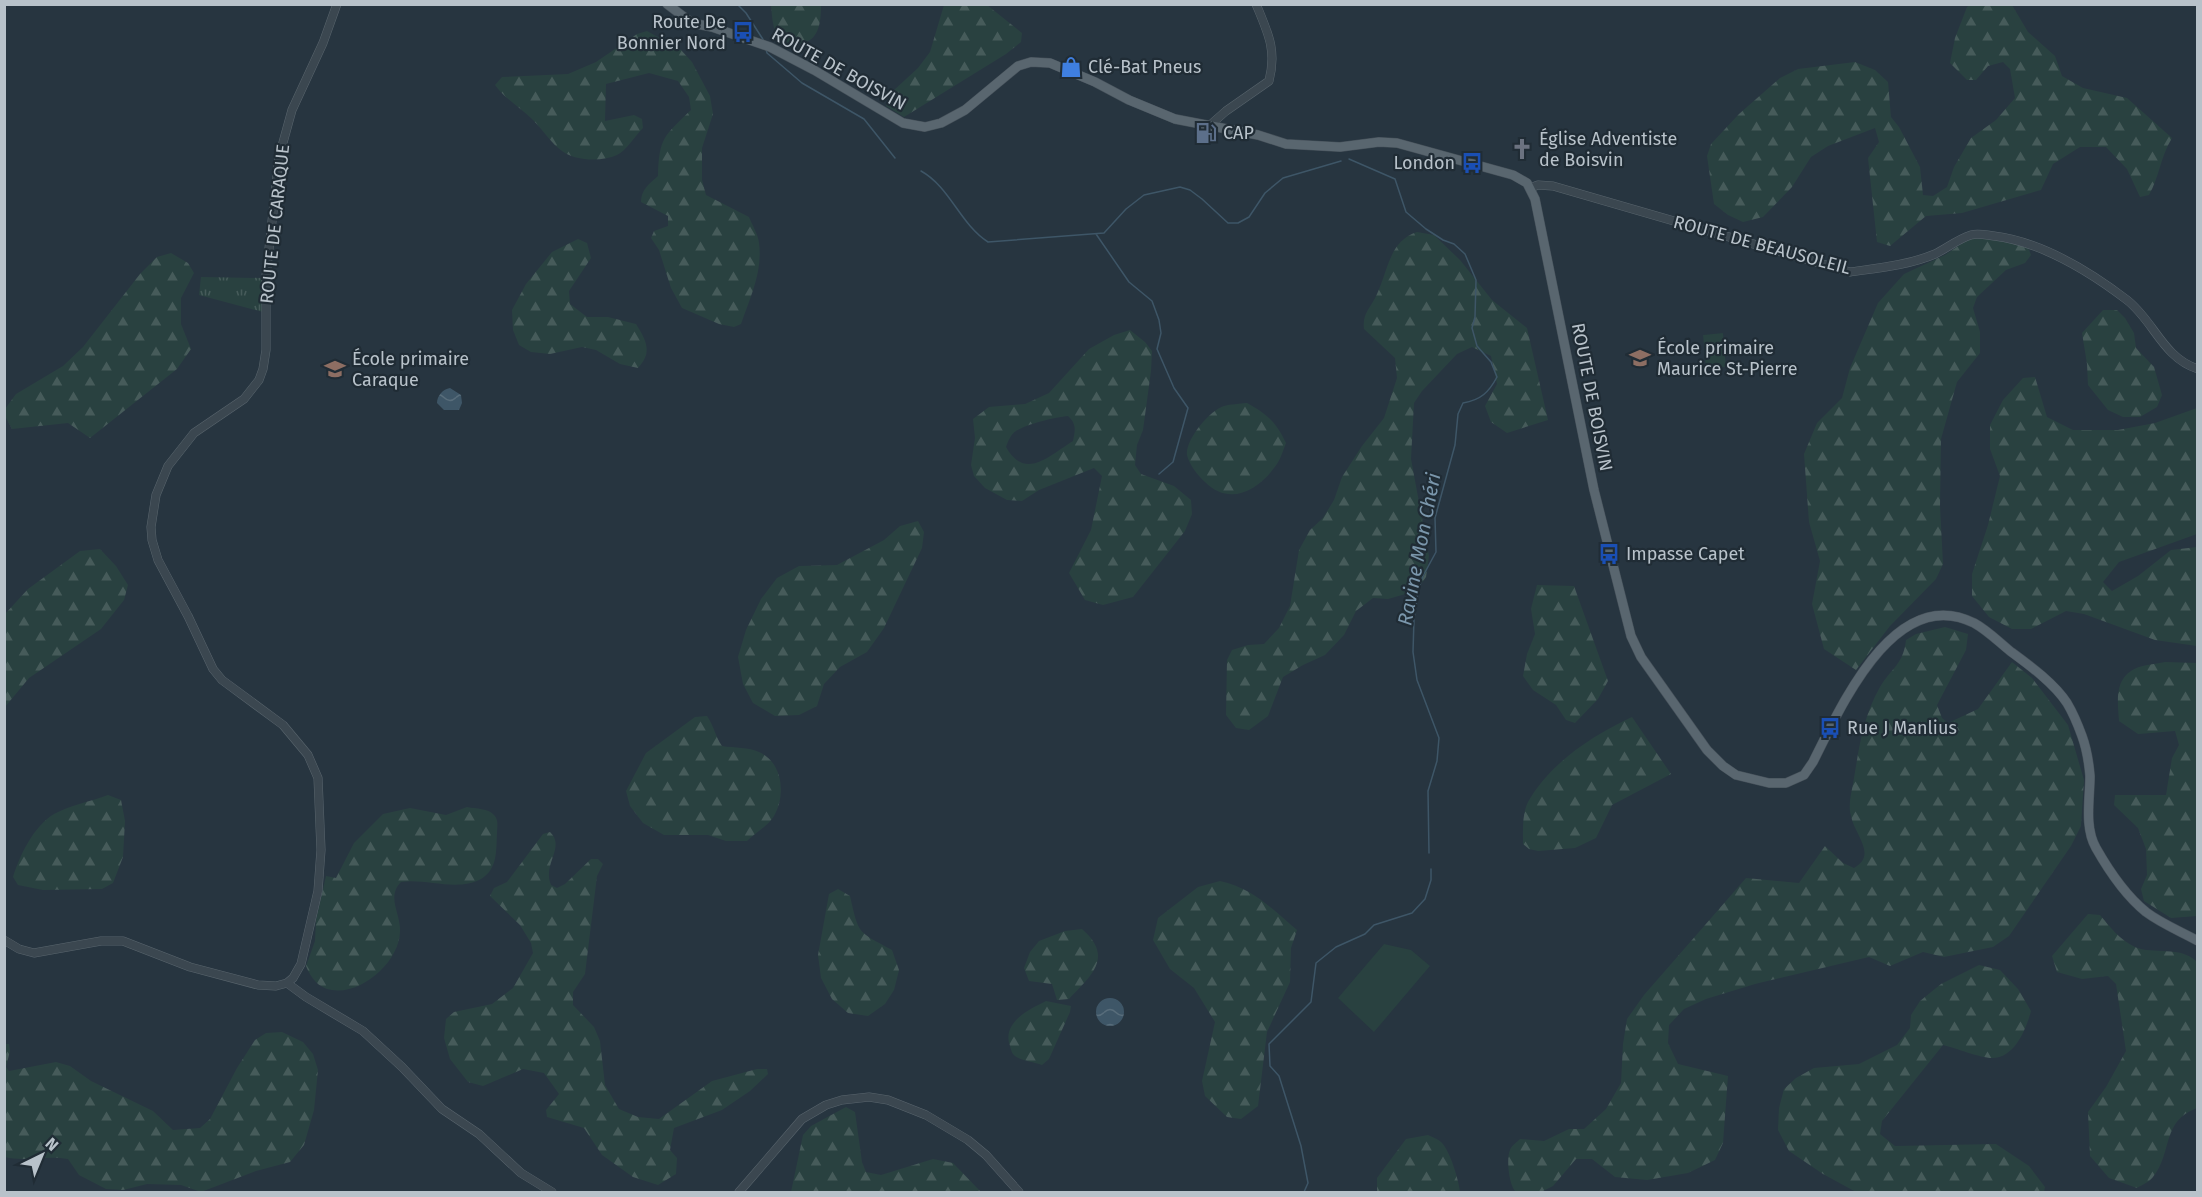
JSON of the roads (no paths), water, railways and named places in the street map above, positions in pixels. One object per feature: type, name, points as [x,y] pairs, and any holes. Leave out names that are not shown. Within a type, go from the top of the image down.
[{"type":"main road","name":"ROUTE DE BOISVIN","points":[[668,4],[692,23],[712,27],[769,47],[912,126],[925,127],[953,118],[965,111],[1018,66],[1031,62],[1050,63],[1160,114],[1258,135],[1286,144],[1340,147],[1378,142],[1397,143],[1513,175],[1523,180],[1530,188],[1539,219],[1594,490],[1631,636],[1655,678],[1707,750],[1736,775],[1769,783],[1786,783],[1796,780],[1804,775],[1813,762],[1861,672],[1880,650],[1922,619],[1945,616],[1973,623],[2037,671],[2066,702],[2083,738],[2090,775],[2090,836],[2128,896],[2160,921],[2198,941]]},
{"type":"street","name":"ROUTE DE CARAQUE","points":[[287,983],[293,978],[301,964],[318,891],[321,850],[318,778],[308,755],[283,725],[222,680],[213,669],[158,560],[151,527],[156,495],[168,466],[194,433],[244,399],[259,380],[263,369],[266,350],[266,276],[279,157],[292,110],[323,43],[337,4]]},
{"type":"street","points":[[1209,126],[1226,111],[1269,81],[1273,63],[1272,48],[1256,4]]},
{"type":"street","name":"ROUTE DE BEAUSOLEIL","points":[[1530,188],[1538,185],[1553,186],[1850,272],[1885,267],[1926,257],[1964,238],[1978,234],[2028,242],[2071,264],[2128,301],[2146,319],[2169,352],[2186,366],[2198,369]]},
{"type":"street","points":[[4,940],[19,949],[34,953],[101,941],[123,940],[190,967],[258,985],[276,986],[287,983],[363,1031],[398,1062],[442,1109],[479,1134],[521,1173],[552,1192]]},
{"type":"street","points":[[739,1192],[802,1119],[826,1105],[842,1100],[870,1097],[888,1100],[926,1115],[968,1140],[986,1155],[1019,1192]]},
{"type":"water","points":[[450,388],[461,395],[462,403],[459,410],[444,410],[437,403],[441,393]]},
{"type":"water","points":[[1110,998],[1120,1002],[1124,1012],[1120,1022],[1110,1026],[1100,1022],[1096,1012],[1100,1002]]},
{"type":"waterway","name":"Ravine Mon Chéri","points":[[737,4],[746,13],[764,41]]},
{"type":"waterway","name":"Ravine Mon Chéri","points":[[766,49],[767,53],[802,83],[864,119],[895,158]]},
{"type":"waterway","name":"Ravine Mon Chéri","points":[[1349,159],[1395,179],[1406,212],[1426,229],[1454,244],[1465,254],[1476,280],[1475,317],[1472,328],[1477,346],[1491,362],[1497,377],[1484,394],[1475,400],[1463,403],[1458,414],[1455,445],[1435,518],[1436,552],[1418,591],[1413,652],[1417,680],[1439,738],[1437,761],[1428,791],[1429,853]]},
{"type":"waterway","name":"Ravine Mon Chéri","points":[[921,171],[940,186],[970,226],[988,242],[1104,233],[1126,209],[1144,195],[1180,187],[1190,190],[1228,223],[1238,223],[1249,217],[1265,193],[1283,178],[1341,161]]},
{"type":"waterway","points":[[1096,234],[1129,282],[1152,301],[1161,333],[1157,349],[1174,388],[1188,408],[1173,462],[1159,474]]},
{"type":"waterway","points":[[1304,1192],[1308,1183],[1301,1146],[1279,1076],[1270,1066],[1269,1044],[1311,1002],[1316,963],[1336,947],[1365,934],[1374,925],[1412,913],[1425,899],[1431,880],[1431,869]]},
{"type":"place","name":"Route De Bonnier Nord","points":[[743,32]]},
{"type":"place","name":"Clé-Bat Pneus","points":[[1071,67]]},
{"type":"place","name":"CAP","points":[[1206,133]]},
{"type":"place","name":"Église Adventiste de Boisvin","points":[[1522,149]]},
{"type":"place","name":"London","points":[[1472,163]]},
{"type":"place","name":"École primaire Maurice St-Pierre","points":[[1640,358]]},
{"type":"place","name":"École primaire Caraque","points":[[335,369]]},
{"type":"place","name":"Impasse Capet","points":[[1609,554]]},
{"type":"place","name":"Rue J Manlius","points":[[1830,728]]}]
